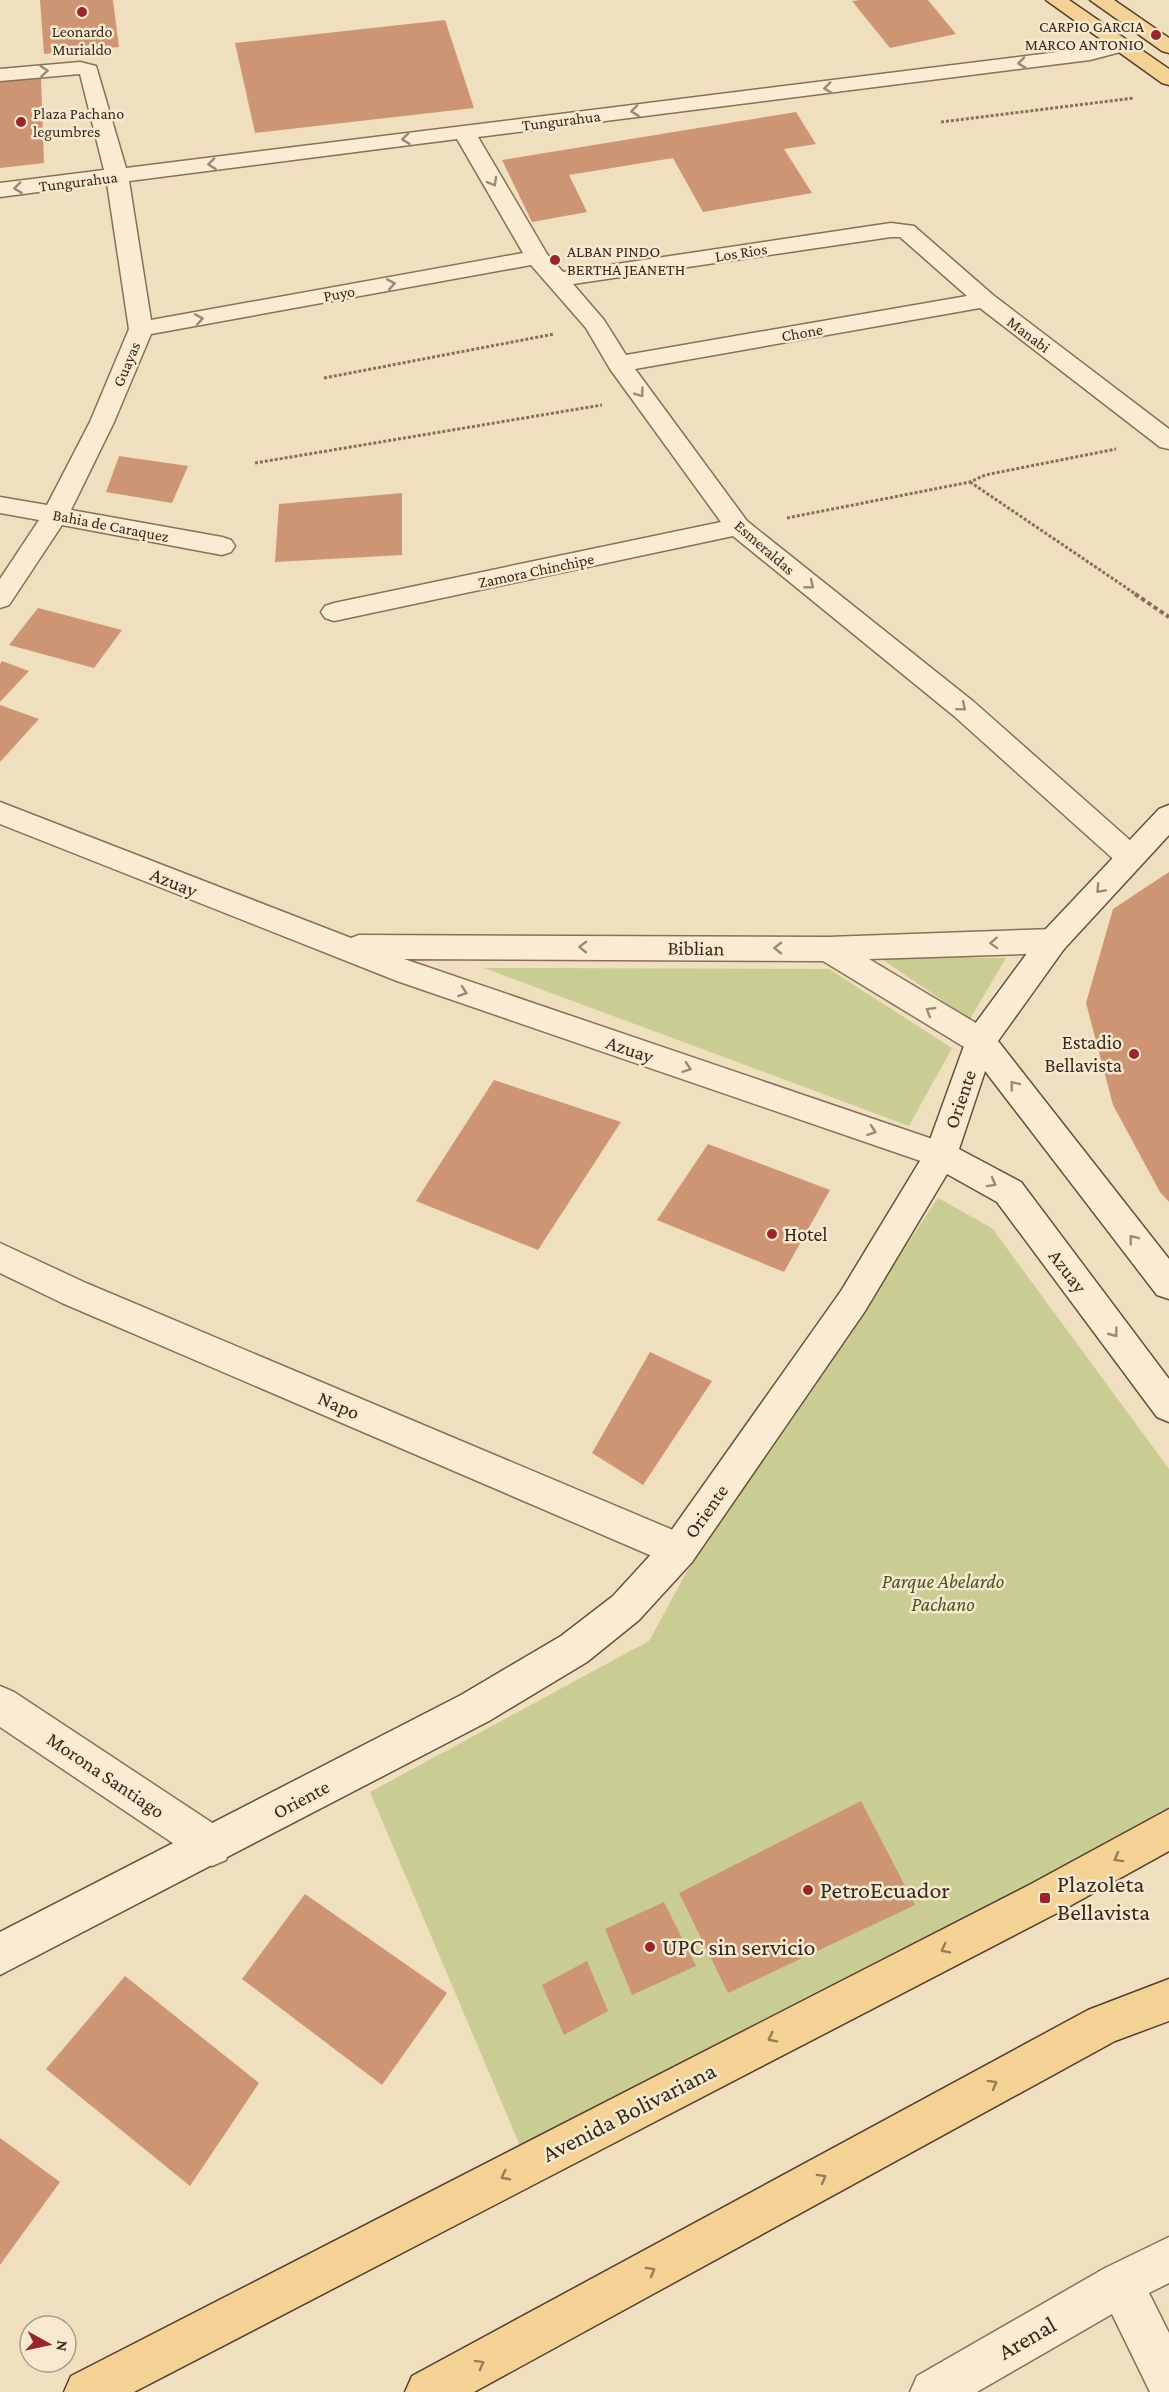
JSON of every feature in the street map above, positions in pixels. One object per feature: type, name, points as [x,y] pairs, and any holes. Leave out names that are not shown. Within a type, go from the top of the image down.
[{"type":"main road","points":[[1056,0],[1169,79]]},
{"type":"main road","points":[[1100,0],[1169,47]]},
{"type":"main road","name":"Avenida Bolivariana","points":[[87,2392],[1035,1903],[1169,1829]]},
{"type":"main road","points":[[428,2392],[1103,2025],[1169,2000]]},
{"type":"street","name":"Tungurahua","points":[[0,190],[1090,54],[1120,46]]},
{"type":"street","name":"Guayas","points":[[0,75],[80,68],[89,70],[117,176],[141,329],[102,422],[56,514],[0,599]]},
{"type":"street","name":"Esmeraldas","points":[[464,132],[537,257],[596,325],[619,364],[738,527],[964,708],[1130,857]]},
{"type":"street","name":"Los Rios","points":[[556,280],[891,230]]},
{"type":"street","name":"Manabi","points":[[891,230],[906,231],[985,300],[1168,440]]},
{"type":"street","name":"Puyo","points":[[141,329],[537,257]]},
{"type":"street","name":"Chone","points":[[619,364],[985,300]]},
{"type":"street","name":"Bahia de Caraquez","points":[[0,505],[222,546]]},
{"type":"street","name":"Zamora Chinchipe","points":[[334,612],[738,527]]},
{"type":"street","name":"Azuay","points":[[0,813],[419,977],[941,1155],[1008,1192],[1169,1406]]},
{"type":"street","name":"Oriente","points":[[0,1954],[475,1708],[574,1649],[626,1608],[679,1550],[853,1301],[941,1155],[980,1041],[1053,941],[1169,816]]},
{"type":"street","name":"Biblian","points":[[339,947],[461,945],[828,949],[1053,941]]},
{"type":"street","points":[[828,949],[980,1041],[1169,1285]]},
{"type":"street","name":"Napo","points":[[0,1257],[74,1293],[679,1550]]},
{"type":"street","name":"Morona Santiago","points":[[0,1705],[212,1846]]},
{"type":"street","name":"Arenal","points":[[933,2392],[1169,2259]]},
{"type":"street","points":[[1121,2284],[1169,2381]]},
{"type":"path","points":[[941,122],[1135,98]]},
{"type":"path","points":[[324,378],[596,325]]},
{"type":"path","points":[[255,463],[644,397]]},
{"type":"path","points":[[738,527],[970,483],[985,475],[1168,440]]},
{"type":"path","points":[[970,483],[1169,617]]},
{"type":"green space","points":[[877,956],[1006,958],[970,1019]]},
{"type":"green space","points":[[484,968],[829,969],[952,1048],[909,1126]]},
{"type":"green space","name":"Parque Abelardo Pachano","points":[[938,1198],[992,1228],[1169,1469],[1169,1807],[1032,1883],[521,2148],[370,1792],[649,1641],[686,1573]]},
{"type":"building","points":[[40,0],[113,0],[119,47],[44,54]]},
{"type":"building","points":[[928,0],[956,34],[890,48],[852,1]]},
{"type":"building","points":[[445,20],[474,108],[255,133],[235,43]]},
{"type":"building","name":"Plaza Pachano legumbres","points":[[41,77],[44,163],[0,168],[0,81]]},
{"type":"building","points":[[796,112],[816,144],[784,149],[812,193],[703,212],[673,158],[569,175],[587,212],[532,222],[502,160]]},
{"type":"building","points":[[119,456],[188,466],[172,503],[106,492]]},
{"type":"building","points":[[402,493],[402,555],[275,562],[279,504]]},
{"type":"building","points":[[38,608],[122,630],[94,668],[9,645]]},
{"type":"building","points":[[2,661],[29,671],[0,702],[0,664]]},
{"type":"building","points":[[0,705],[39,719],[0,762]]},
{"type":"building","name":"Estadio Bellavista","points":[[1169,872],[1169,1202],[1160,1192],[1113,1105],[1086,1003],[1113,909]]},
{"type":"building","points":[[494,1080],[621,1122],[538,1250],[416,1201]]},
{"type":"building","points":[[708,1144],[830,1190],[784,1272],[657,1220]]},
{"type":"building","points":[[650,1352],[712,1381],[643,1485],[592,1453]]},
{"type":"building","points":[[861,1801],[915,1905],[728,1993],[679,1893]]},
{"type":"building","points":[[305,1894],[447,1993],[382,2085],[242,1979]]},
{"type":"building","name":"UPC sin servicio","points":[[664,1902],[696,1966],[632,1995],[605,1929]]},
{"type":"building","points":[[587,1961],[608,2011],[564,2035],[542,1985]]},
{"type":"building","points":[[125,1976],[259,2083],[190,2186],[46,2069]]},
{"type":"building","points":[[0,2138],[60,2182],[0,2265]]},
{"type":"place","name":"Leonardo Murialdo","points":[[82,12]]},
{"type":"place","name":"CARPIO GARCIA MARCO ANTONIO","points":[[1156,35]]},
{"type":"place","name":"Plaza Pachano legumbres","points":[[21,122]]},
{"type":"place","name":"ALBAN PINDO BERTHA JEANETH","points":[[555,260]]},
{"type":"place","name":"Estadio Bellavista","points":[[1134,1054]]},
{"type":"place","name":"Hotel","points":[[772,1234]]},
{"type":"place","name":"PetroEcuador","points":[[808,1890]]},
{"type":"place","name":"Plazoleta Bellavista","points":[[1045,1898]]},
{"type":"place","name":"UPC sin servicio","points":[[650,1947]]}]
